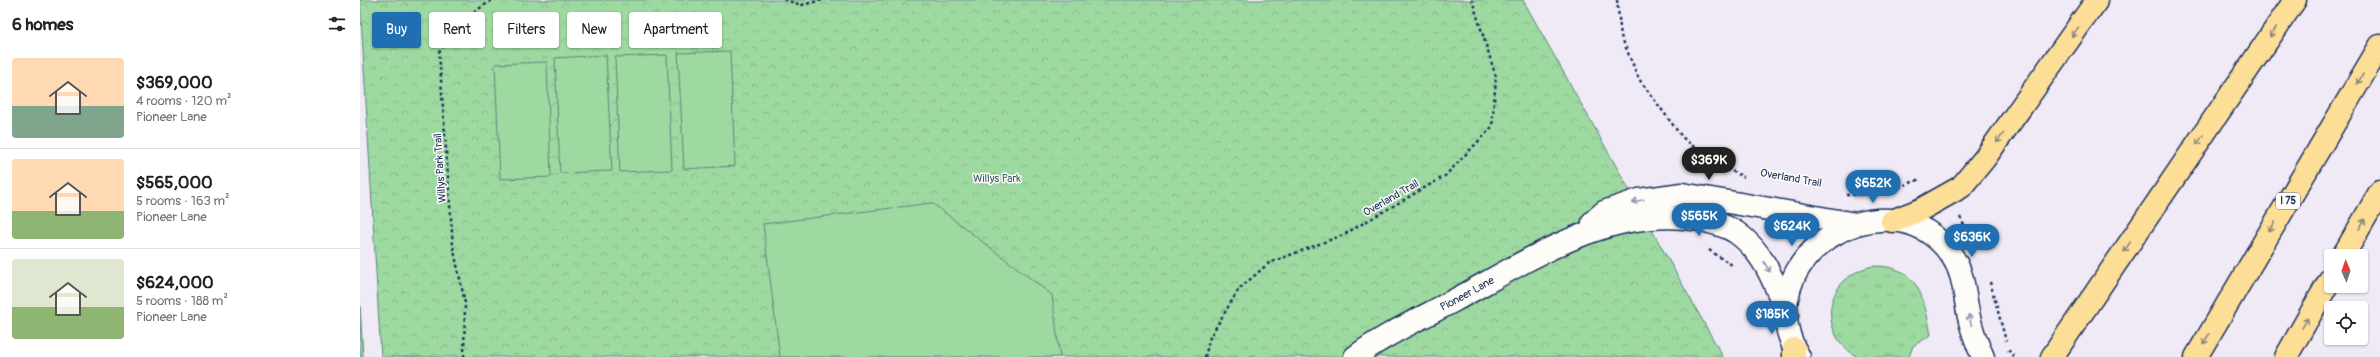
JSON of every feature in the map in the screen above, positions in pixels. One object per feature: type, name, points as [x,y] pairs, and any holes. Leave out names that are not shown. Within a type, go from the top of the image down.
[{"type":"highway","points":[[1892,221],[1946,197],[1961,187],[1985,158],[2097,0]]},
{"type":"highway","points":[[2052,357],[2295,0]]},
{"type":"highway","name":"I 75","points":[[2196,357],[2380,46]]},
{"type":"highway","points":[[2347,249],[2380,192]]},
{"type":"highway","points":[[2286,357],[2324,290]]},
{"type":"street","name":"Pioneer Lane","points":[[1580,234],[1604,212],[1639,200],[1682,194],[1856,224]]},
{"type":"street","name":"Pioneer Lane","points":[[1355,357],[1447,304],[1580,234],[1634,220],[1673,216],[1706,220],[1736,232],[1759,255],[1774,279],[1787,314]]},
{"type":"street","points":[[1796,354],[1788,331],[1787,314],[1792,281],[1809,252],[1823,240],[1856,224],[1892,221],[1910,225],[1926,232],[1940,243],[1952,256],[1960,272],[1969,316],[1983,357]]},
{"type":"path","name":"Willys Park Trail","points":[[464,357],[465,303],[453,246],[439,52],[471,14],[492,0]]},
{"type":"path","points":[[784,0],[802,5],[822,0]]},
{"type":"path","name":"Overland Trail","points":[[1205,357],[1210,337],[1238,289],[1269,263],[1343,235],[1445,176],[1492,127],[1496,78],[1472,0]]},
{"type":"path","name":"Overland Trail","points":[[1617,0],[1621,36],[1639,79],[1682,138],[1711,161],[1746,178]]},
{"type":"path","points":[[1839,195],[1882,194],[1930,175],[1963,221],[1972,243]]},
{"type":"path","points":[[1989,279],[2008,350],[2015,357]]},
{"type":"green space","name":"Willys Park","points":[[360,0],[1523,0],[1723,357],[381,357]]},
{"type":"green space","points":[[730,51],[735,166],[684,169],[678,53]]},
{"type":"green space","points":[[606,55],[612,171],[560,173],[555,58]]},
{"type":"green space","points":[[667,55],[672,170],[620,172],[615,57]]},
{"type":"green space","points":[[547,62],[551,177],[500,179],[495,64]]},
{"type":"green space","points":[[932,203],[1052,295],[1060,357],[780,357],[763,224]]},
{"type":"green space","points":[[1873,266],[1888,267],[1900,271],[1910,278],[1917,286],[1922,297],[1931,335],[1913,346],[1909,357],[1856,356],[1847,350],[1840,342],[1833,327],[1831,304],[1835,293],[1850,276]]},
{"type":"green space","points":[[360,304],[363,357],[360,357]]}]
